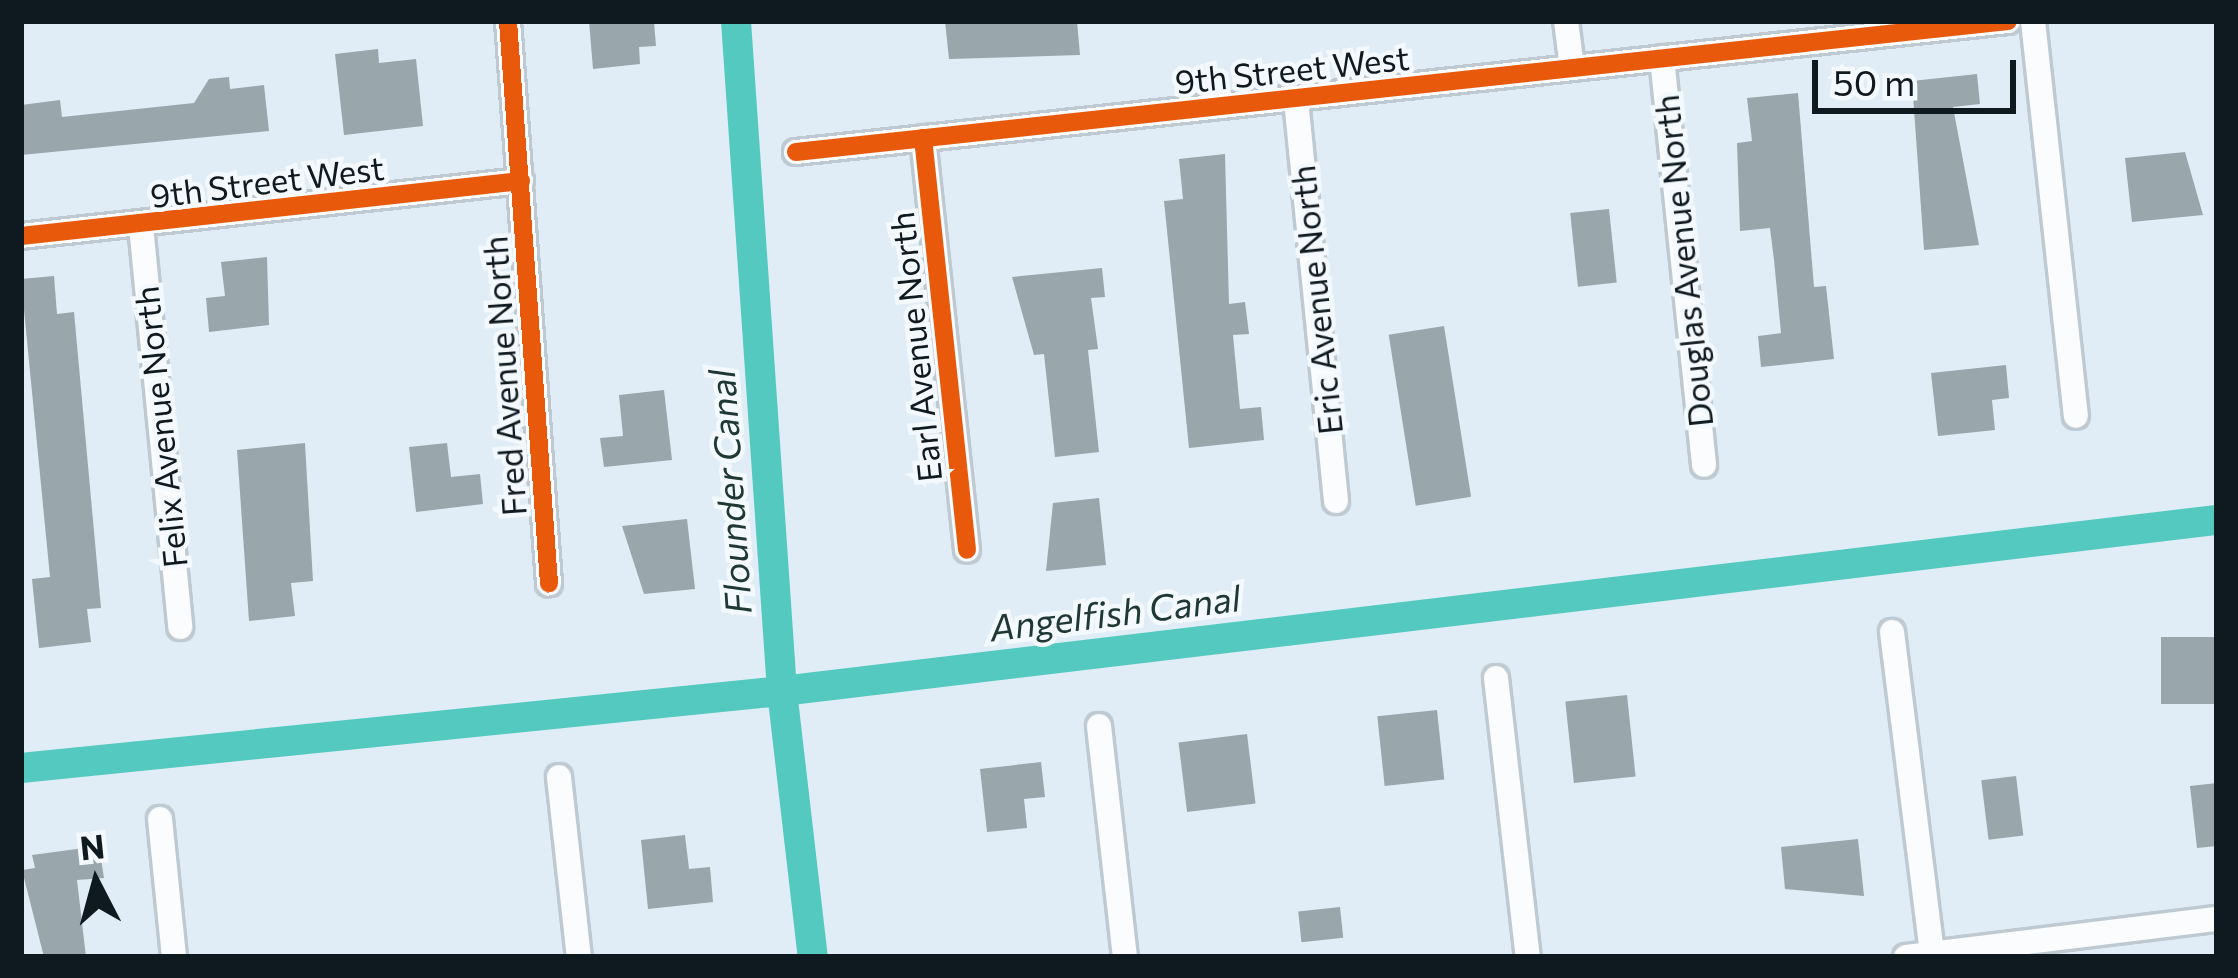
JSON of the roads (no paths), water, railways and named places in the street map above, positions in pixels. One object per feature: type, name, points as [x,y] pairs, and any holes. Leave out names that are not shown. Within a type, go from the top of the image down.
[{"type":"street","name":"Fred Avenue North","points":[[508,21],[549,584]]},
{"type":"street","points":[[1566,21],[1572,67]]},
{"type":"street","name":"9th Street West","points":[[796,152],[2008,21]]},
{"type":"street","points":[[2033,21],[2076,416]]},
{"type":"street","name":"Douglas Avenue North","points":[[1662,58],[1704,465]]},
{"type":"street","name":"Eric Avenue North","points":[[1295,100],[1336,501]]},
{"type":"street","name":"Earl Avenue North","points":[[923,138],[967,550]]},
{"type":"street","name":"9th Street West","points":[[21,236],[521,182]]},
{"type":"street","name":"Felix Avenue North","points":[[140,226],[180,627]]},
{"type":"street","points":[[1892,632],[1932,953]]},
{"type":"street","points":[[1496,679],[1528,957]]},
{"type":"street","points":[[1099,726],[1125,957]]},
{"type":"street","points":[[559,777],[579,957]]},
{"type":"street","points":[[160,819],[174,957]]},
{"type":"street","points":[[1906,957],[2217,919]]},
{"type":"waterway","name":"Flounder Canal","points":[[736,21],[782,691],[813,957]]},
{"type":"waterway","name":"Angelfish Canal","points":[[21,768],[782,691],[2217,520]]}]
